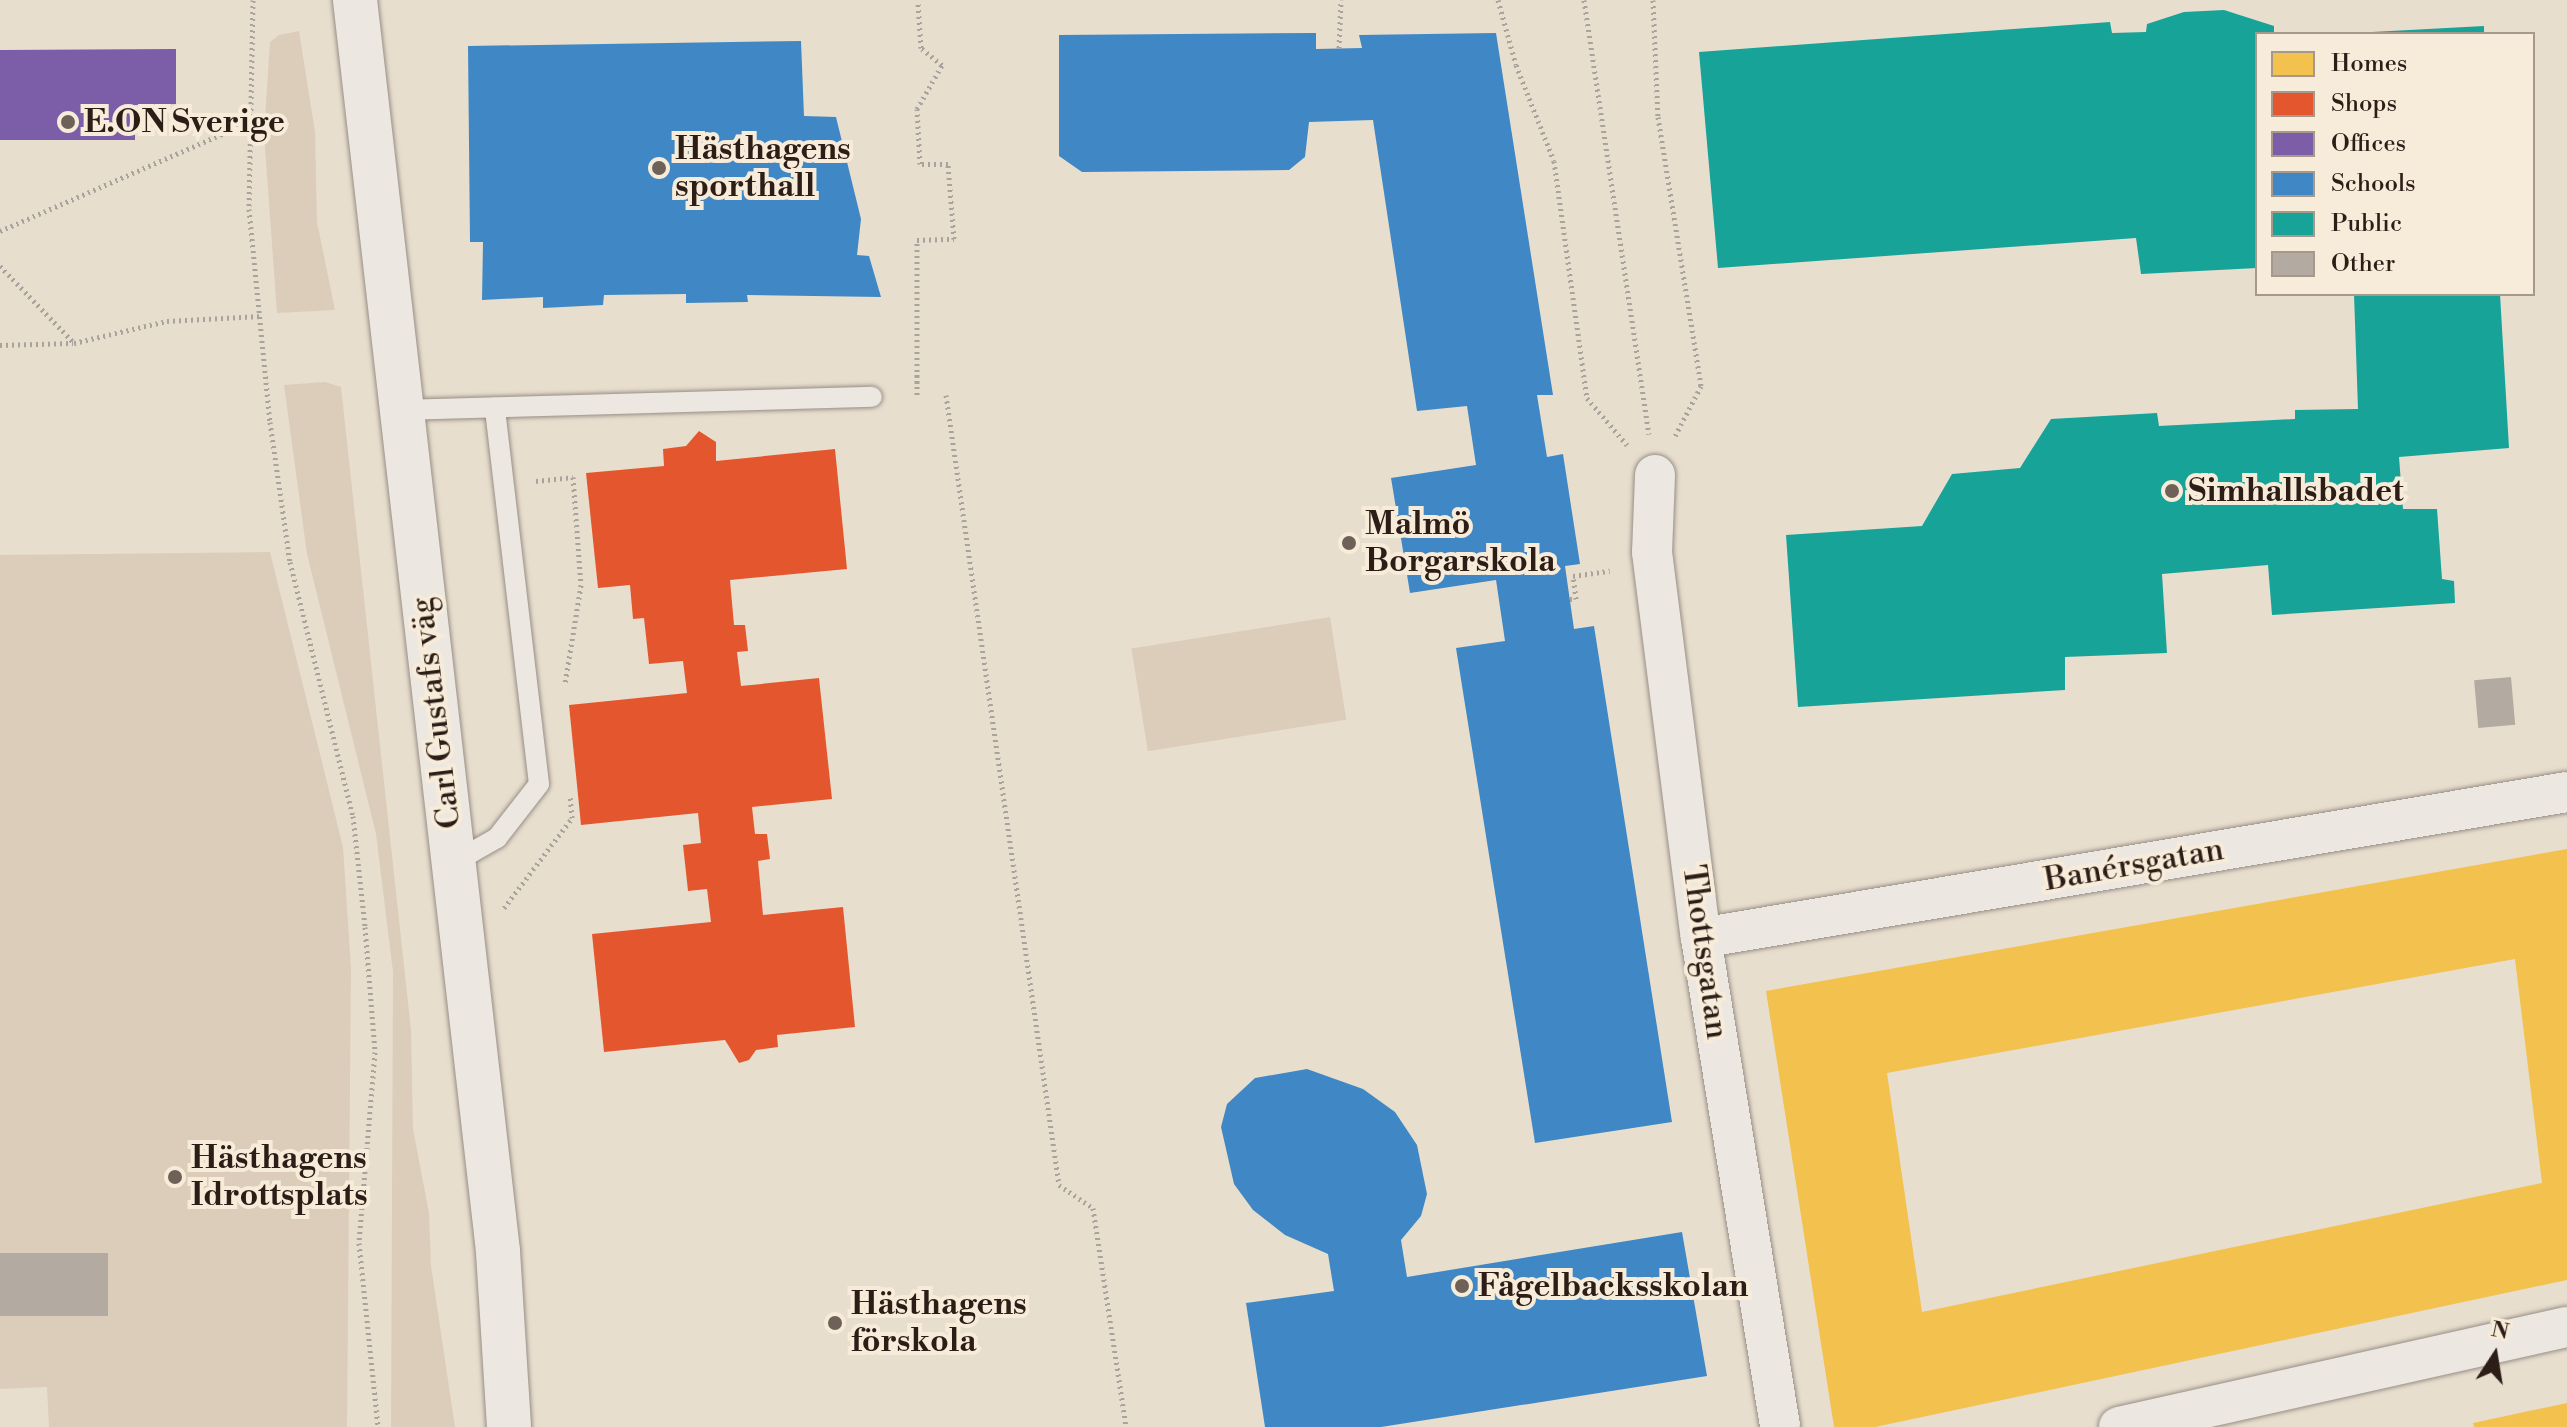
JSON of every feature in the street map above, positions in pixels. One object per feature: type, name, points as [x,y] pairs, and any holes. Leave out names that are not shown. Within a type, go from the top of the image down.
[{"type":"street","name":"Carl Gustafs väg","points":[[355,0],[498,1252],[509,1427]]},
{"type":"street","name":"Thottsgatan","points":[[1655,475],[1652,552],[1701,938],[1780,1427]]},
{"type":"street","name":"Banérsgatan","points":[[1701,938],[2567,792]]},
{"type":"street","points":[[2119,1427],[2567,1327]]},
{"type":"lane","points":[[401,410],[872,397]]},
{"type":"lane","points":[[453,863],[497,838],[539,784],[495,408]]},
{"type":"path","points":[[253,0],[249,209],[290,562],[353,816],[365,927],[375,1052],[359,1243],[378,1427]]},
{"type":"path","points":[[1339,48],[1341,0]]},
{"type":"path","points":[[1498,0],[1516,65],[1554,161],[1587,398],[1655,475]]},
{"type":"path","points":[[1584,0],[1655,475]]},
{"type":"path","points":[[1653,0],[1658,117],[1701,386],[1655,475]]},
{"type":"path","points":[[917,395],[917,240],[954,239],[948,164],[920,164],[917,109],[942,65],[921,48],[918,3]]},
{"type":"path","points":[[0,231],[249,122]]},
{"type":"path","points":[[0,266],[74,343]]},
{"type":"path","points":[[0,345],[74,343],[167,321],[261,316]]},
{"type":"path","points":[[946,395],[1059,1185],[1093,1208],[1126,1427]]},
{"type":"path","points":[[1570,599],[1576,599],[1573,576],[1614,570]]},
{"type":"shaded area","points":[[299,31],[315,132],[317,222],[335,310],[277,313],[264,134],[270,42],[279,35]]},
{"type":"shaded area","points":[[325,382],[341,387],[411,1030],[413,1129],[429,1213],[431,1266],[455,1427],[391,1427],[393,972],[376,834],[307,554],[284,385]]},
{"type":"shaded area","name":"Hästhagens Idrottsplats","points":[[270,552],[343,847],[351,968],[347,1427],[49,1427],[47,1387],[0,1389],[0,555]]},
{"type":"shaded area","points":[[1330,617],[1346,720],[1148,751],[1131,648]]},
{"type":"building: Homes","points":[[2567,849],[2567,1280],[1875,1427],[1834,1427],[1766,991]],"holes":[[[2515,959],[2542,1183],[1922,1312],[1887,1073]]]},
{"type":"building: Homes","points":[[2567,1403],[2567,1427],[2474,1427],[2473,1423]]},
{"type":"building: Shops","points":[[699,431],[716,442],[716,461],[835,449],[847,569],[730,580],[734,625],[745,625],[748,651],[737,652],[741,686],[819,678],[832,799],[752,807],[755,834],[767,834],[770,859],[758,861],[763,915],[843,907],[855,1027],[777,1035],[778,1047],[756,1050],[749,1060],[739,1063],[725,1040],[604,1052],[592,934],[711,922],[707,889],[688,891],[683,845],[701,843],[698,813],[581,825],[569,705],[687,693],[683,661],[649,664],[644,618],[633,619],[630,585],[598,588],[586,473],[664,466],[663,449],[686,446]]},
{"type":"building: Offices","name":"E.ON Sverige","points":[[176,49],[176,104],[135,105],[135,140],[0,140],[0,50]]},
{"type":"building: Schools","points":[[1316,33],[1316,49],[1362,48],[1359,35],[1496,33],[1553,395],[1537,395],[1547,457],[1563,454],[1580,564],[1565,566],[1574,629],[1594,626],[1672,1122],[1535,1143],[1456,648],[1505,641],[1496,580],[1410,593],[1391,478],[1476,465],[1467,406],[1417,411],[1373,120],[1309,122],[1305,157],[1289,170],[1082,172],[1059,156],[1059,35]]},
{"type":"building: Schools","name":"Hästhagens sporthall","points":[[801,41],[804,116],[836,117],[861,219],[857,255],[869,256],[881,297],[747,295],[748,302],[686,303],[686,294],[604,295],[603,305],[543,308],[543,297],[482,300],[483,242],[470,242],[468,46]]},
{"type":"building: Schools","points":[[1307,1069],[1363,1089],[1395,1112],[1417,1145],[1427,1194],[1421,1216],[1401,1240],[1407,1277],[1682,1232],[1707,1376],[1381,1427],[1265,1427],[1246,1303],[1334,1291],[1328,1254],[1285,1235],[1253,1210],[1234,1184],[1221,1127],[1227,1104],[1255,1078]]},
{"type":"building: Public","points":[[2224,10],[2274,26],[2274,32],[2255,32],[2255,268],[2141,274],[2136,238],[1718,268],[1699,52],[2110,22],[2112,33],[2146,32],[2147,24],[2184,12]]},
{"type":"building: Public","points":[[2484,26],[2484,32],[2372,32]]},
{"type":"building: Public","name":"Simhallsbadet","points":[[2354,296],[2500,296],[2509,448],[2399,457],[2403,509],[2437,509],[2442,579],[2454,581],[2455,603],[2272,615],[2268,565],[2162,574],[2167,653],[2065,657],[2065,690],[1798,707],[1786,535],[1922,526],[1952,474],[2020,468],[2051,419],[2157,413],[2159,426],[2295,419],[2295,410],[2358,409]]},
{"type":"building: Other","points":[[2511,677],[2515,725],[2478,728],[2474,680]]},
{"type":"building: Other","points":[[0,1253],[108,1253],[108,1316],[0,1316]]},
{"type":"place","name":"E.ON Sverige","points":[[68,122]]},
{"type":"place","name":"Hästhagens sporthall","points":[[659,168]]},
{"type":"place","name":"Simhallsbadet","points":[[2172,491]]},
{"type":"place","name":"Malmö Borgarskola","points":[[1349,543]]},
{"type":"place","name":"Hästhagens Idrottsplats","points":[[175,1177]]},
{"type":"place","name":"Fågelbacksskolan","points":[[1462,1286]]},
{"type":"place","name":"Hästhagens förskola","points":[[835,1323]]}]
